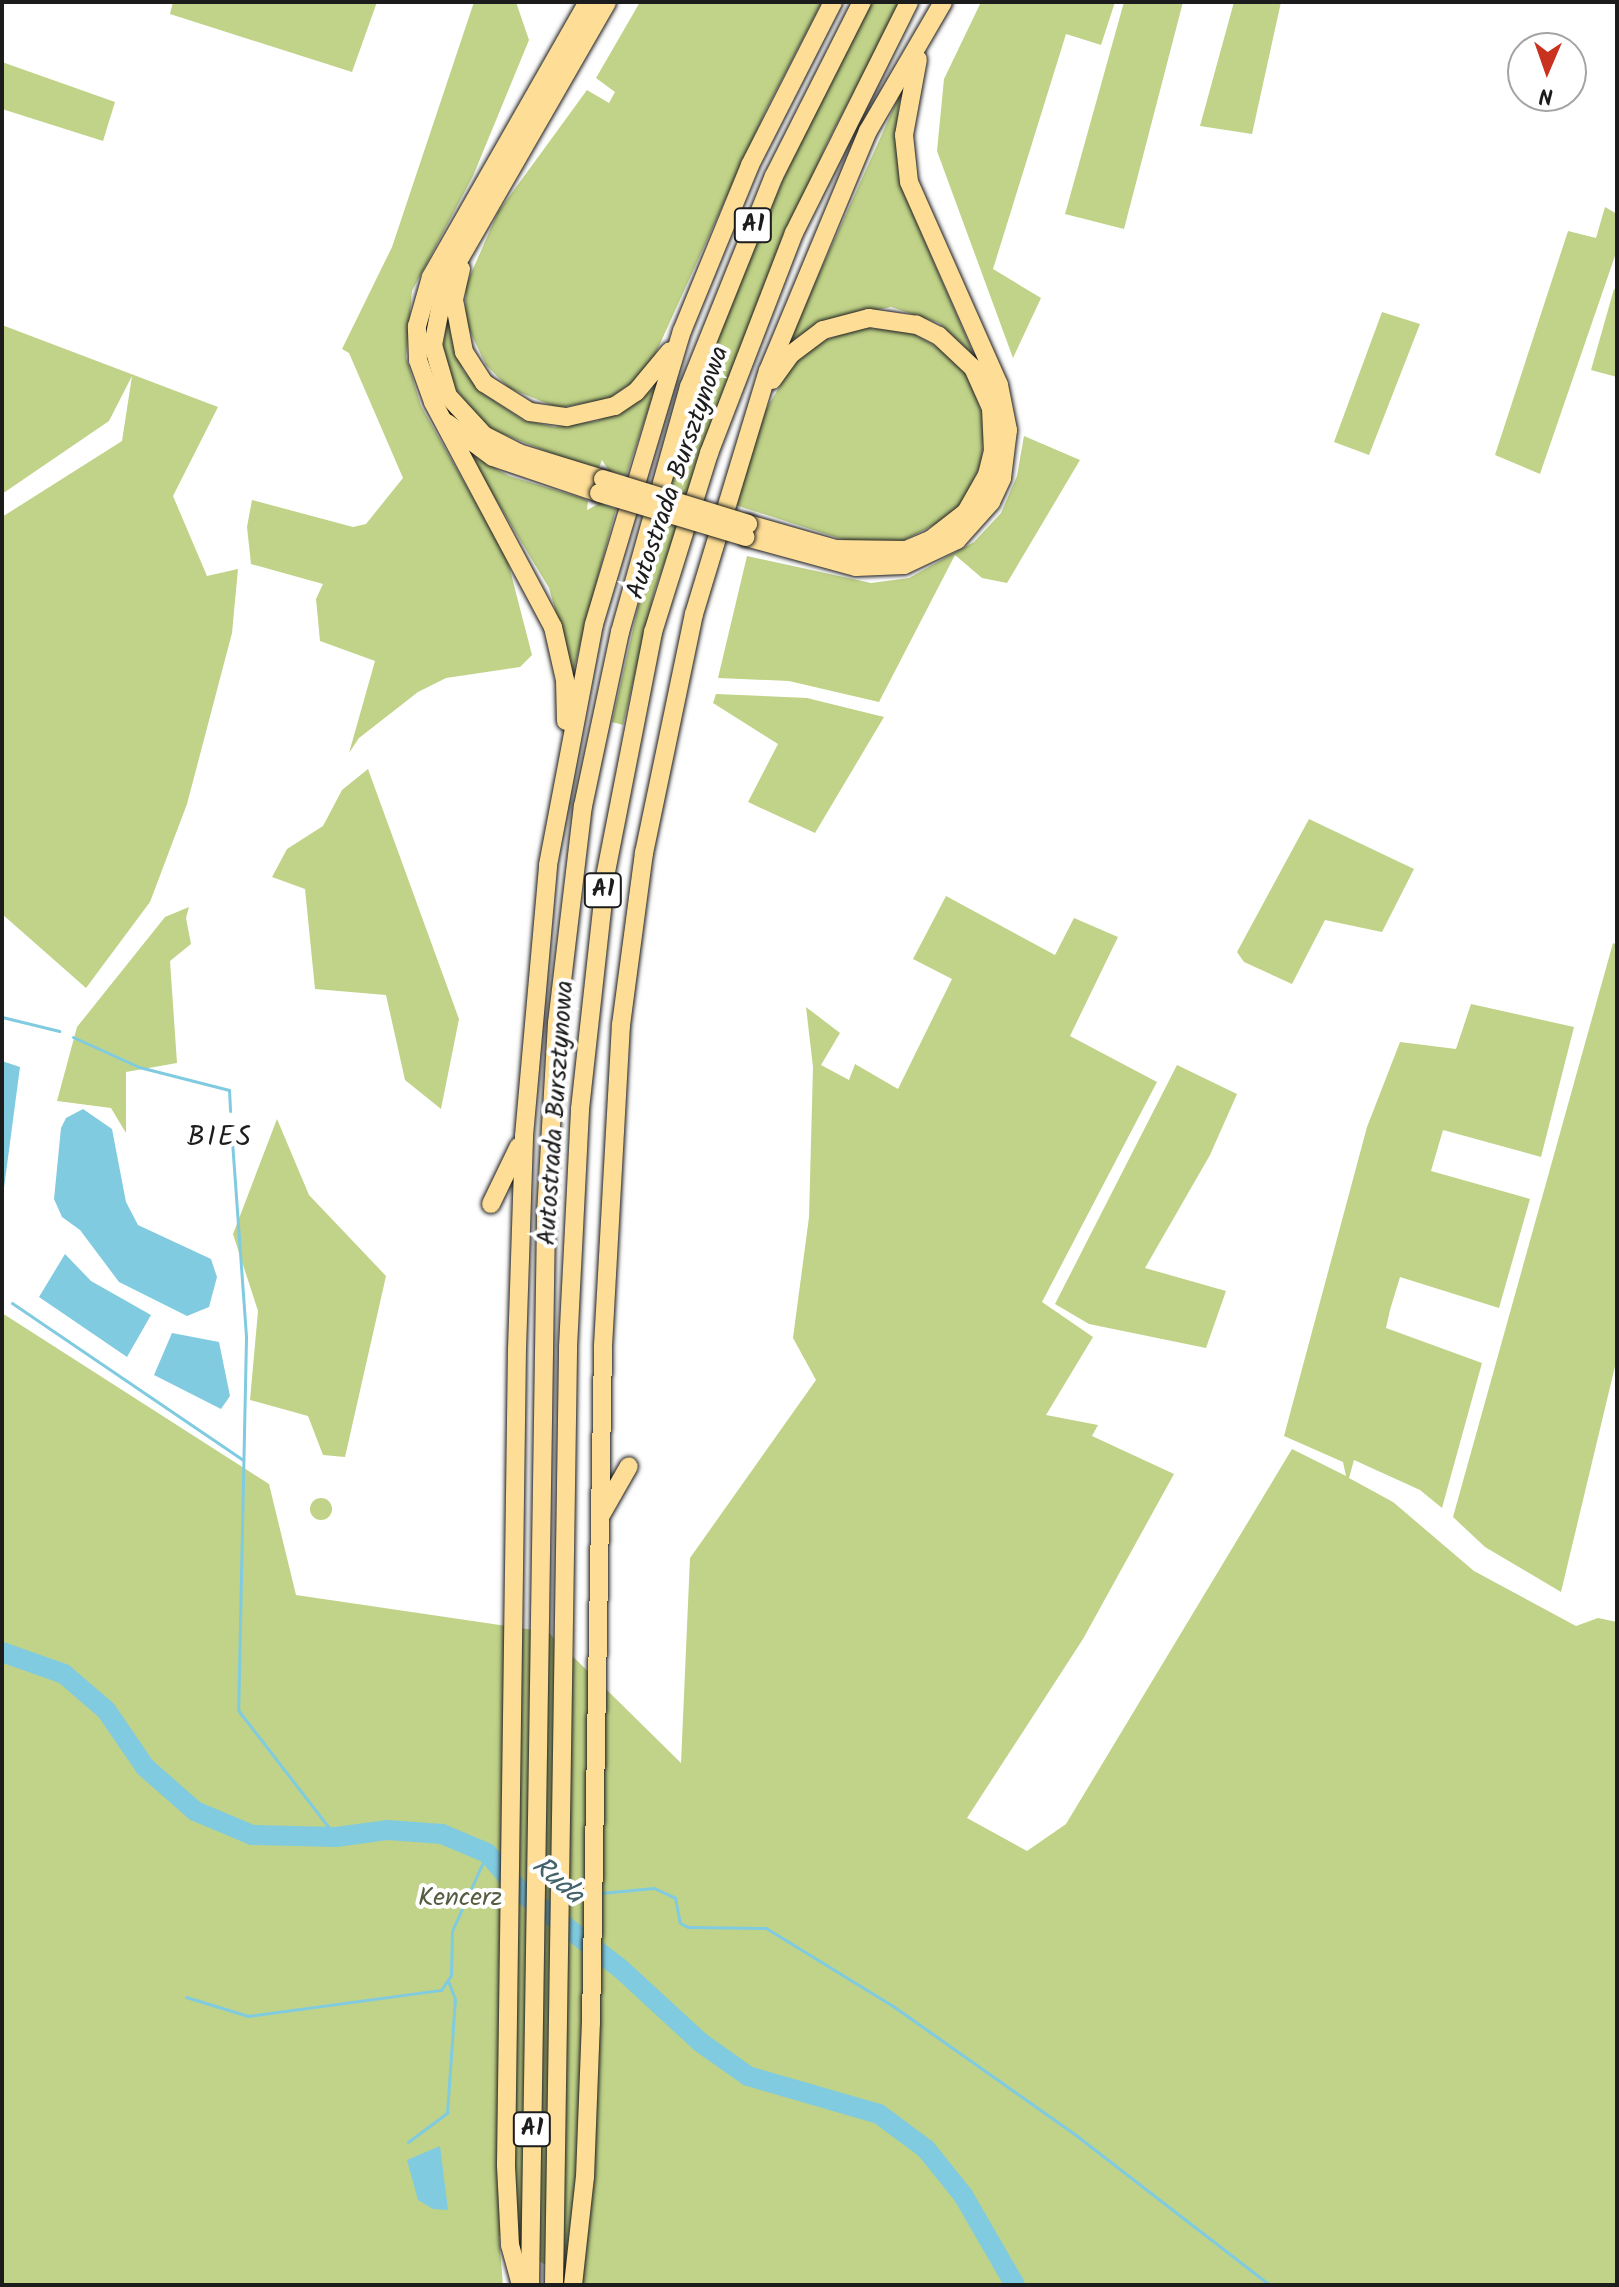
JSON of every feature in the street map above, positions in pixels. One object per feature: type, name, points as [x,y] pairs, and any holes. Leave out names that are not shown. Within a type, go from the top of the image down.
[{"type":"highway","points":[[567,755],[565,680],[553,627],[443,419],[418,360],[422,302],[446,250],[588,2]]},
{"type":"highway","points":[[601,486],[500,446],[470,424],[448,396],[434,359],[434,324],[445,284],[607,2]]},
{"type":"highway","points":[[521,2285],[510,2245],[506,2195],[508,1951],[524,1136],[540,925],[567,755],[623,516],[682,331],[750,165],[833,2]]},
{"type":"highway","name":"Autostrada Bursztynowa","points":[[530,2285],[546,1214],[557,1023],[583,806],[620,632],[684,401],[774,176],[862,2]]},
{"type":"highway","name":"Autostrada Bursztynowa","points":[[554,2285],[568,1363],[578,1152],[595,951],[633,715],[653,632],[709,453],[756,326],[840,132],[909,2]]},
{"type":"highway","points":[[573,2285],[585,2177],[591,2023],[598,1525],[628,955],[662,758],[694,614],[755,410],[819,241],[868,131],[943,2]]},
{"type":"highway","points":[[443,419],[493,457],[747,530],[856,567],[904,565],[957,540],[991,502],[1002,478],[1008,430],[999,385],[909,182],[906,108],[929,25]]},
{"type":"highway","points":[[465,252],[454,300],[464,352],[484,383],[530,412],[567,417],[615,406],[651,376],[682,331]]},
{"type":"highway","points":[[747,530],[863,553],[906,550],[930,540],[966,512],[987,475],[993,441],[991,408],[973,368],[939,336],[895,319],[845,322],[805,340],[777,372],[755,410]]},
{"type":"highway","points":[[491,1204],[524,1136]]},
{"type":"highway","points":[[598,1525],[609,1495],[629,1466]]},
{"type":"green space","points":[[173,2],[377,2],[352,72],[170,14]]},
{"type":"green space","points":[[474,2],[516,2],[529,40],[473,176],[412,291],[406,357],[421,406],[507,558],[532,655],[520,667],[446,678],[418,692],[359,738],[349,753],[375,661],[320,641],[316,599],[323,584],[251,564],[247,527],[252,500],[353,527],[366,524],[403,478],[349,353],[342,349],[392,247]]},
{"type":"green space","points":[[640,2],[822,2],[766,110],[654,357],[636,380],[608,399],[558,408],[509,388],[486,365],[465,321],[466,285],[498,212],[587,90],[609,103],[615,92],[596,78]]},
{"type":"green space","points":[[872,2],[901,2],[828,141],[774,264],[655,589],[623,725],[612,722],[657,523],[704,368],[789,165]]},
{"type":"green space","points":[[981,2],[1115,2],[1101,45],[1066,34],[993,269],[1041,298],[1013,358],[937,151],[944,79]]},
{"type":"green space","points":[[1124,2],[1183,2],[1124,229],[1065,214]]},
{"type":"green space","points":[[1234,2],[1281,2],[1252,134],[1200,126]]},
{"type":"green space","points":[[2,62],[115,102],[103,141],[2,109]]},
{"type":"green space","points":[[900,94],[896,137],[903,191],[975,357],[939,323],[891,307],[823,321],[788,343]]},
{"type":"green space","points":[[1605,207],[1617,214],[1617,250],[1540,474],[1495,455],[1568,231],[1596,238]]},
{"type":"green space","points":[[1614,289],[1617,290],[1617,377],[1591,370]]},
{"type":"green space","points":[[448,305],[451,336],[463,370],[482,393],[523,420],[555,427],[597,421],[634,404],[656,386],[626,476],[609,471],[602,460],[599,468],[558,456],[488,428],[453,386],[443,349]]},
{"type":"green space","points":[[1382,312],[1420,324],[1369,455],[1334,442]]},
{"type":"green space","points":[[2,325],[218,407],[173,496],[207,576],[238,569],[232,633],[187,804],[150,902],[86,988],[2,914],[2,517],[122,441],[132,376],[109,421],[2,494]]},
{"type":"green space","points":[[858,327],[910,332],[951,355],[968,375],[984,419],[982,462],[962,503],[944,520],[902,541],[854,543],[735,505],[765,411],[793,364],[812,346]]},
{"type":"green space","points":[[1024,436],[1080,460],[1007,583],[982,578],[955,555],[879,702],[789,681],[718,678],[747,556],[871,583],[909,578],[974,542],[1001,513],[1017,476]]},
{"type":"green space","points":[[468,453],[509,476],[582,498],[588,501],[587,510],[600,503],[616,509],[573,672],[549,588]]},
{"type":"green space","points":[[716,694],[807,698],[884,717],[815,833],[748,802],[778,744],[713,703]]},
{"type":"green space","points":[[368,769],[459,1019],[441,1109],[405,1080],[386,995],[315,989],[305,889],[272,877],[287,849],[323,826],[342,790]]},
{"type":"green space","points":[[1309,819],[1414,869],[1382,932],[1325,920],[1292,984],[1244,962],[1237,952]]},
{"type":"green space","name":"Kencerz","points":[[946,896],[1055,955],[1074,918],[1118,937],[1070,1036],[1157,1082],[1042,1302],[1093,1337],[1046,1415],[1098,1425],[1092,1436],[1174,1474],[1083,1639],[967,1818],[1027,1851],[1066,1824],[1292,1449],[1346,1476],[1343,1462],[1284,1436],[1367,1127],[1400,1042],[1456,1049],[1471,1004],[1574,1027],[1541,1157],[1443,1130],[1431,1171],[1530,1199],[1499,1308],[1400,1277],[1390,1310],[1386,1328],[1482,1363],[1442,1508],[1420,1490],[1354,1460],[1349,1478],[1393,1502],[1474,1571],[1576,1626],[1598,1618],[1617,1622],[1617,2285],[578,2285],[499,2236],[503,2285],[2,2285],[2,1313],[269,1484],[296,1595],[548,1632],[681,1763],[690,1558],[816,1380],[793,1338],[809,1217],[813,1067],[806,1007],[840,1033],[821,1065],[849,1080],[855,1064],[898,1089],[952,979],[913,959]]},
{"type":"green space","points":[[189,907],[186,918],[191,944],[170,961],[177,1063],[126,1072],[126,1133],[111,1108],[57,1101],[77,1027],[165,917]]},
{"type":"green space","points":[[1613,943],[1617,945],[1617,1358],[1561,1592],[1485,1547],[1453,1517]]},
{"type":"green space","points":[[1177,1065],[1237,1094],[1210,1155],[1145,1268],[1226,1291],[1206,1348],[1089,1324],[1055,1304]]},
{"type":"green space","points":[[277,1119],[309,1195],[386,1276],[345,1457],[323,1455],[308,1416],[250,1400],[258,1311],[233,1234]]},
{"type":"green space","points":[[321,1498],[332,1509],[321,1520],[310,1509]]},
{"type":"water","points":[[2,1061],[20,1067],[2,1203]]},
{"type":"water","points":[[83,1109],[112,1129],[126,1202],[138,1225],[211,1259],[217,1277],[209,1307],[187,1316],[119,1282],[80,1230],[62,1217],[54,1199],[61,1128],[66,1118]]},
{"type":"water","points":[[65,1254],[91,1281],[151,1315],[127,1357],[39,1297]]},
{"type":"water","points":[[172,1333],[219,1342],[230,1396],[221,1409],[154,1375]]},
{"type":"water","points":[[440,2146],[448,2210],[433,2209],[418,2200],[407,2160]]},
{"type":"waterway","points":[[2,1017],[59,1031]]},
{"type":"waterway","points":[[73,1037],[139,1067],[229,1090],[230,1111]]},
{"type":"waterway","points":[[232,1141],[246,1338],[238,1710],[336,1837]]},
{"type":"waterway","points":[[12,1303],[243,1460]]},
{"type":"waterway","name":"Ruda","points":[[2,1652],[64,1674],[106,1710],[145,1767],[195,1811],[252,1835],[336,1837],[387,1830],[442,1834],[487,1853],[521,1892],[621,1969],[700,2042],[748,2076],[879,2114],[926,2149],[963,2195],[1015,2285]]},
{"type":"waterway","points":[[186,1997],[248,2016],[441,1990],[451,1975],[452,1931],[487,1853]]},
{"type":"waterway","points":[[601,1893],[654,1888],[675,1898],[680,1923],[688,1927],[766,1928],[893,2006],[1077,2136],[1270,2285]]},
{"type":"waterway","points":[[565,1893],[585,1893]]},
{"type":"waterway","points":[[408,2142],[447,2113],[455,1999],[448,1981]]},
{"type":"district","name":"BIES","points":[[220,1138]]}]
